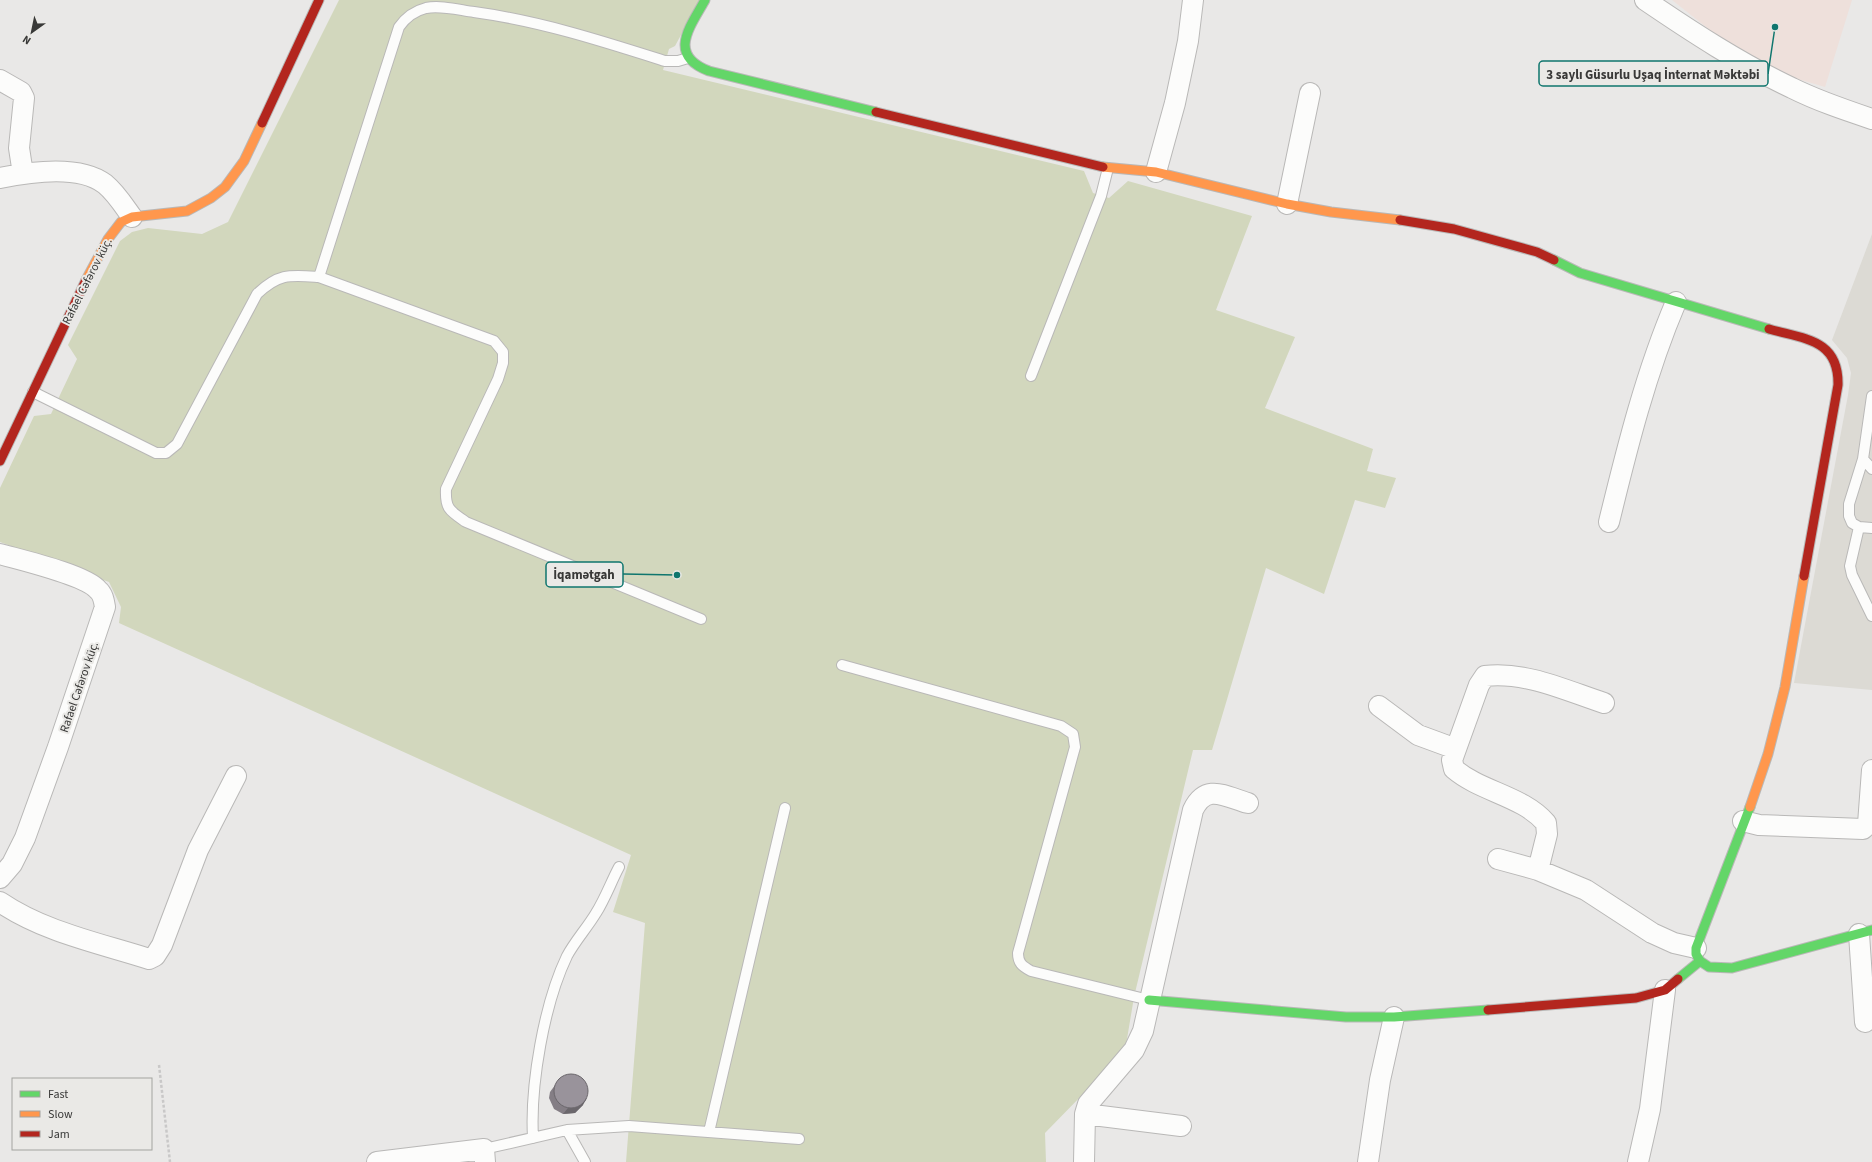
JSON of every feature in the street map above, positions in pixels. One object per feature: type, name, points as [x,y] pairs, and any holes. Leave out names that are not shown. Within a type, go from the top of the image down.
[{"type":"street","name":"Rafael Cəfərov küç.","points":[[0,461],[75,301],[108,239],[121,222],[132,217],[187,211],[211,198],[225,187],[244,161],[319,0]]},
{"type":"street","points":[[705,0],[685,41],[685,51],[692,63],[709,71],[1108,168],[1156,172],[1287,204],[1332,212],[1419,222],[1454,229],[1537,252],[1580,274],[1817,343],[1828,349],[1839,370],[1838,385],[1795,638],[1780,713],[1761,775],[1743,821],[1698,954],[1665,990],[1636,998],[1394,1017],[1346,1017],[1149,1000]]},
{"type":"street","points":[[1156,172],[1175,103],[1188,41],[1193,0]]},
{"type":"street","points":[[1645,0],[1758,71],[1819,100],[1872,119]]},
{"type":"street","points":[[0,80],[21,92],[24,98],[19,148],[23,174]]},
{"type":"street","points":[[1287,204],[1310,93]]},
{"type":"street","points":[[0,178],[41,172],[76,174],[91,177],[103,183],[112,190],[132,217]]},
{"type":"street","points":[[1609,522],[1628,446],[1666,326],[1676,302]]},
{"type":"street","name":"Rafael Cəfərov küç.","points":[[0,554],[86,581],[99,590],[104,599],[105,607],[58,747],[25,838],[12,864],[0,878]]},
{"type":"street","points":[[1538,870],[1547,834],[1546,823],[1537,812],[1465,778],[1454,770],[1452,760],[1479,685],[1485,676],[1501,674],[1532,680],[1604,703]]},
{"type":"street","points":[[1378,706],[1418,735],[1456,749]]},
{"type":"street","points":[[1743,821],[1759,826],[1841,830],[1863,829],[1868,824],[1872,770]]},
{"type":"street","points":[[0,902],[45,926],[149,959],[155,956],[162,946],[198,850],[236,776]]},
{"type":"street","points":[[1084,1162],[1085,1114],[1093,1097],[1134,1050],[1143,1031],[1193,810],[1198,800],[1205,794],[1214,793],[1248,803]]},
{"type":"street","points":[[1498,858],[1538,870],[1586,890],[1652,933],[1698,954],[1709,967],[1732,968],[1866,932],[1865,1022]]},
{"type":"street","points":[[1638,1162],[1650,1109],[1665,990]]},
{"type":"street","points":[[1368,1162],[1380,1080],[1394,1017]]},
{"type":"street","points":[[1085,1114],[1181,1126]]},
{"type":"street","points":[[377,1162],[485,1156]]},
{"type":"lane","points":[[319,277],[399,27],[408,15],[426,8],[444,8],[510,17],[551,27],[666,61],[678,61],[688,58]]},
{"type":"lane","points":[[1031,376],[1101,196],[1108,168]]},
{"type":"lane","points":[[33,392],[156,453],[166,453],[177,444],[257,294],[269,283],[279,278],[297,275],[319,277],[494,341],[503,352],[503,363],[498,379],[446,489],[445,503],[454,514],[473,525],[701,619]]},
{"type":"lane","points":[[1872,396],[1863,459],[1849,504],[1849,516],[1852,523],[1859,527],[1872,528]]},
{"type":"lane","points":[[1863,459],[1872,450]]},
{"type":"lane","points":[[1863,459],[1872,469]]},
{"type":"lane","points":[[1859,527],[1850,566],[1852,575],[1872,616]]},
{"type":"lane","points":[[842,664],[1061,726],[1073,734],[1075,746],[1018,953],[1018,961],[1023,967],[1031,971],[1149,1000]]},
{"type":"lane","points":[[708,1132],[785,808]]},
{"type":"lane","points":[[533,1138],[532,1098],[552,995],[568,955],[580,935],[596,914],[619,867]]},
{"type":"lane","points":[[485,1156],[533,1138],[567,1130],[629,1126],[799,1139]]},
{"type":"lane","points":[[567,1130],[585,1162]]},
{"type":"path","points":[[159,1065],[170,1162]]},
{"type":"shaded area","points":[[1672,0],[1852,0],[1825,87],[1767,70],[1740,54]]},
{"type":"shaded area","points":[[1872,234],[1872,690],[1794,683],[1851,373],[1847,358],[1832,340]]},
{"type":"green space","points":[[339,0],[700,0],[675,46],[669,49],[663,70],[1084,171],[1093,193],[1109,198],[1128,181],[1252,216],[1216,310],[1295,337],[1265,408],[1373,449],[1367,471],[1396,478],[1385,508],[1355,500],[1324,594],[1266,568],[1212,750],[1193,750],[1134,997],[1125,1051],[1045,1133],[1046,1162],[626,1162],[645,923],[613,912],[631,855],[119,623],[121,607],[109,582],[0,542],[0,488],[34,416],[51,414],[77,359],[68,345],[120,241],[132,232],[148,228],[202,234],[228,222]]},
{"type":"building","points":[[568,1074],[574,1074],[583,1079],[587,1085],[587,1097],[583,1103],[574,1108],[568,1108],[559,1103],[554,1094],[554,1088],[559,1079]]},
{"type":"traffic: fast","points":[[705,0],[693,20],[686,40],[685,49],[689,57],[696,64],[709,71],[876,112]]},
{"type":"traffic: fast","points":[[1554,260],[1580,273],[1769,329]]},
{"type":"traffic: fast","points":[[1700,961],[1696,954],[1696,948],[1750,807]]},
{"type":"traffic: fast","points":[[1678,979],[1700,961],[1709,967],[1732,968],[1872,930]]},
{"type":"traffic: fast","points":[[1149,1000],[1346,1017],[1394,1017],[1488,1010]]},
{"type":"traffic: slow","points":[[86,280],[108,239],[121,222],[132,217],[187,211],[211,198],[225,187],[244,161],[262,123]]},
{"type":"traffic: slow","points":[[1103,167],[1156,172],[1287,204],[1331,212],[1400,220]]},
{"type":"traffic: slow","points":[[1750,807],[1768,754],[1785,687],[1804,576]]},
{"type":"traffic: jam","points":[[262,123],[319,0]]},
{"type":"traffic: jam","points":[[876,112],[1103,167]]},
{"type":"traffic: jam","points":[[1400,220],[1454,229],[1537,252],[1554,260]]},
{"type":"traffic: jam","points":[[0,461],[86,280]]},
{"type":"traffic: jam","points":[[1769,329],[1806,339],[1817,344],[1826,350],[1833,358],[1837,370],[1838,385],[1804,576]]},
{"type":"traffic: jam","points":[[1488,1010],[1636,998],[1665,990],[1678,979]]},
{"type":"place","name":"3 saylı Güsurlu Uşaq İnternat Məktəbi","points":[[1775,27]]},
{"type":"place","name":"İqamətgah","points":[[677,575]]}]
